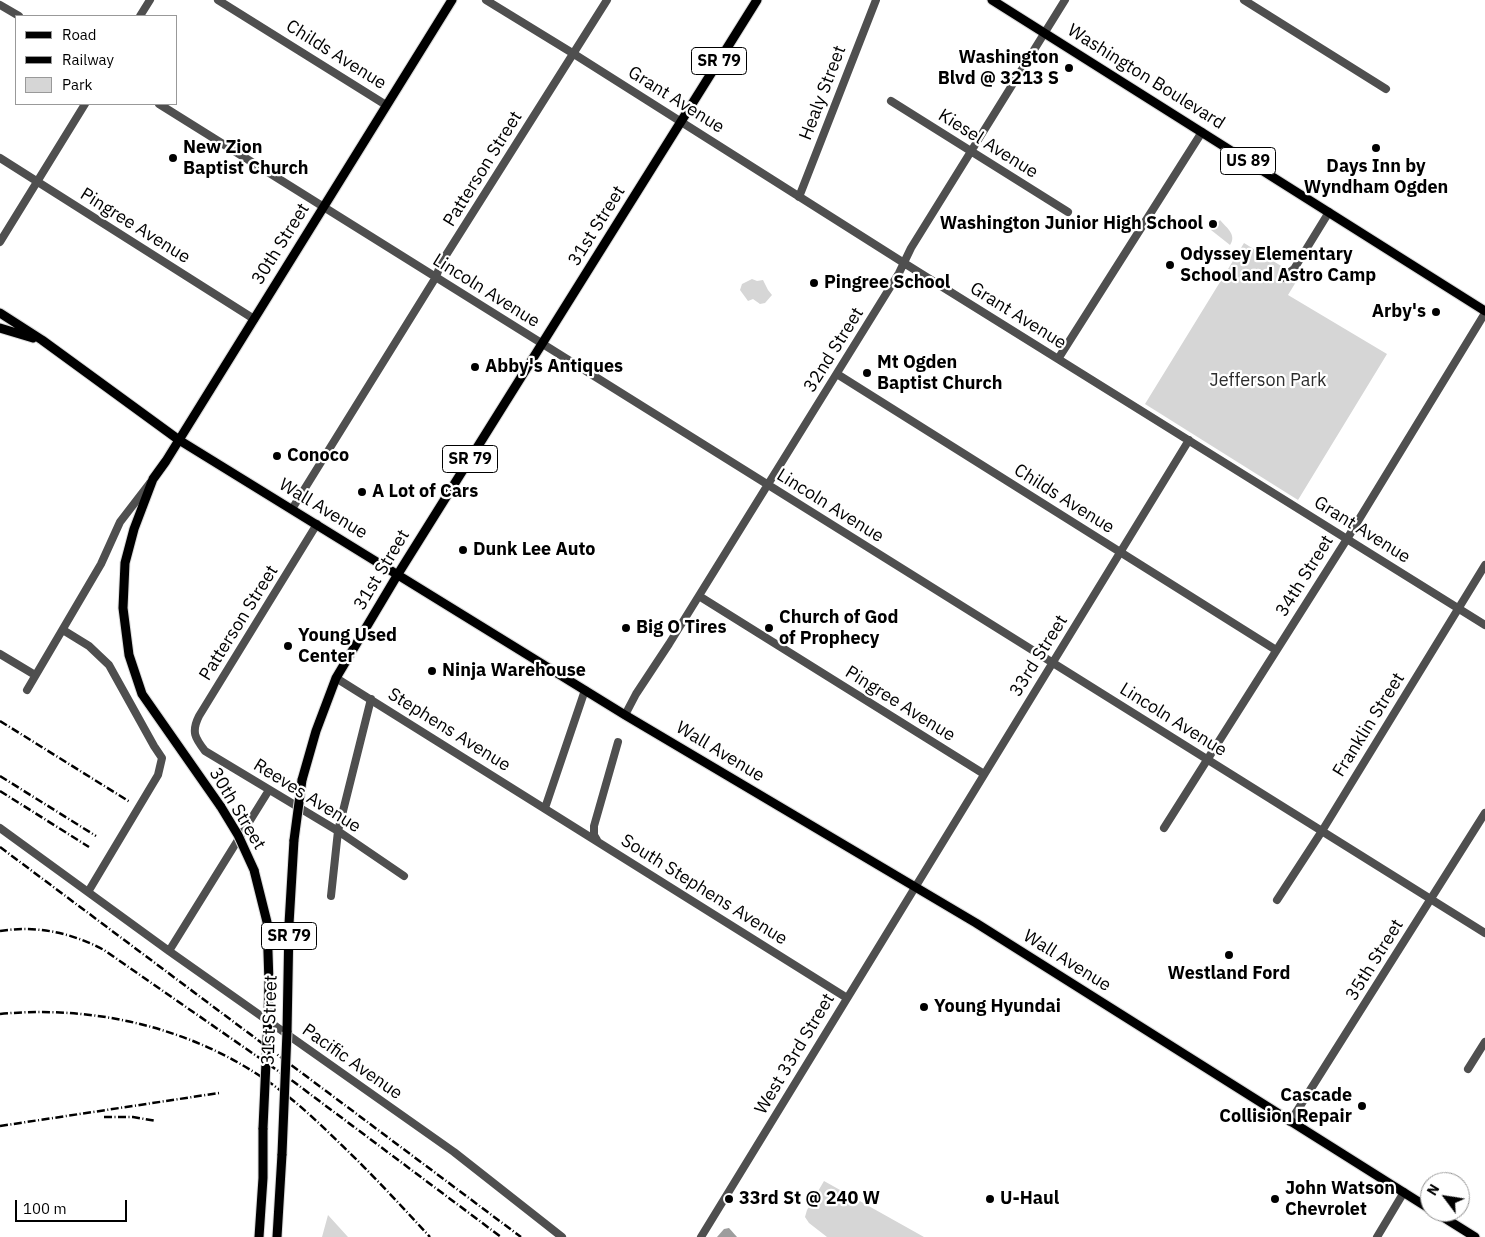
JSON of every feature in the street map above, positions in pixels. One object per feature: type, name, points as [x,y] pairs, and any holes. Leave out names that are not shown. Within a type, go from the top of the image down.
[{"type":"main road","name":"30th Street","points":[[259,1237],[263,1178],[263,1128],[269,983],[266,922],[254,870],[238,835],[221,807],[142,694],[129,655],[122,608],[125,562],[134,529],[153,479],[452,0]]},
{"type":"main road","name":"31st Street","points":[[277,1237],[294,840],[302,780],[316,731],[336,678],[398,574],[757,0]]},
{"type":"main road","name":"Washington Boulevard","points":[[992,0],[1485,312]]},
{"type":"main road","name":"Wall Avenue","points":[[0,312],[42,340],[179,440],[625,715],[976,923],[1290,1122],[1420,1202]]},
{"type":"main road","points":[[0,328],[42,340]]},
{"type":"main road","points":[[1452,1222],[1475,1237]]},
{"type":"street","points":[[141,15],[150,0]]},
{"type":"street","name":"Childs Avenue","points":[[218,0],[386,104]]},
{"type":"street","name":"Grant Avenue","points":[[486,0],[1485,625]]},
{"type":"street","name":"Patterson Street","points":[[292,509],[436,277],[441,263],[607,0]]},
{"type":"street","name":"Healy Street","points":[[799,197],[876,0]]},
{"type":"street","name":"32nd Street","points":[[625,715],[636,694],[837,374],[971,151],[1065,0]]},
{"type":"street","points":[[1244,0],[1386,89]]},
{"type":"street","points":[[0,4],[17,15]]},
{"type":"street","name":"Kiesel Avenue","points":[[891,101],[1068,212]]},
{"type":"street","points":[[0,242],[85,105]]},
{"type":"street","name":"Lincoln Avenue","points":[[161,105],[1485,933]]},
{"type":"street","points":[[1058,359],[1202,132]]},
{"type":"street","name":"Pingree Avenue","points":[[0,158],[254,319]]},
{"type":"street","points":[[1282,278],[1294,269],[1329,212]]},
{"type":"street","name":"34th Street","points":[[1164,828],[1347,538],[1485,312]]},
{"type":"street","name":"Childs Avenue","points":[[837,374],[1276,650]]},
{"type":"street","name":"33rd Street","points":[[915,887],[1189,440]]},
{"type":"street","name":"30th Street","points":[[27,690],[101,564],[120,522],[153,479]]},
{"type":"street","name":"Patterson Street","points":[[196,738],[194,726],[199,716],[317,524]]},
{"type":"street","name":"Franklin Street","points":[[1276,900],[1322,831],[1485,566]]},
{"type":"street","name":"Pingree Avenue","points":[[699,596],[984,774]]},
{"type":"street","points":[[63,630],[89,646],[109,666],[162,758],[158,775],[88,892]]},
{"type":"street","points":[[0,654],[35,675]]},
{"type":"street","name":"Stephens Avenue","points":[[336,678],[546,808]]},
{"type":"street","points":[[546,808],[585,690]]},
{"type":"street","points":[[332,896],[338,831],[371,700]]},
{"type":"street","name":"Reeves Avenue","points":[[196,738],[205,751],[338,831],[404,876]]},
{"type":"street","points":[[597,840],[594,835],[594,826],[618,742]]},
{"type":"street","points":[[169,951],[270,790]]},
{"type":"street","name":"South Stephens Avenue","points":[[546,808],[847,998]]},
{"type":"street","name":"35th Street","points":[[1290,1122],[1485,813]]},
{"type":"street","name":"Pacific Avenue","points":[[0,828],[169,951],[461,1157],[562,1237]]},
{"type":"street","name":"West 33rd Street","points":[[701,1237],[915,887]]},
{"type":"street","points":[[1468,1069],[1485,1042]]},
{"type":"street","points":[[1377,1237],[1404,1192]]},
{"type":"green space","points":[[1220,220],[1232,235],[1230,245],[1211,230]]},
{"type":"green space","name":"Jefferson Park","points":[[1244,243],[1299,277],[1288,295],[1387,354],[1298,500],[1145,404]]},
{"type":"green space","points":[[752,279],[757,281],[763,280],[772,295],[765,303],[760,304],[753,299],[748,301],[740,290],[742,284]]},
{"type":"green space","points":[[824,1181],[924,1237],[827,1237],[809,1223],[805,1217]]},
{"type":"green space","points":[[328,1215],[348,1237],[322,1237]]},
{"type":"shaded area","points":[[729,1228],[737,1237],[717,1237],[724,1229]]},
{"type":"railway","points":[[0,721],[130,802]]},
{"type":"railway","points":[[0,776],[96,836]]},
{"type":"railway","points":[[0,791],[89,847]]},
{"type":"railway","points":[[0,847],[521,1237]]},
{"type":"railway","points":[[0,931],[27,929],[54,932],[79,939],[104,950],[294,1082],[501,1237]]},
{"type":"railway","points":[[0,1014],[35,1012],[105,1017],[173,1033],[205,1046],[236,1062],[266,1080],[313,1118],[366,1169],[430,1237]]},
{"type":"railway","points":[[0,1126],[219,1093]]},
{"type":"railway","points":[[104,1117],[133,1117],[156,1121]]},
{"type":"place","name":"Washington Blvd @ 3213 S","points":[[1069,68]]},
{"type":"place","name":"Days Inn by Wyndham Ogden","points":[[1376,148]]},
{"type":"place","name":"New Zion Baptist Church","points":[[173,158]]},
{"type":"place","name":"Washington Junior High School","points":[[1213,224]]},
{"type":"place","name":"Odyssey Elementary School and Astro Camp","points":[[1170,265]]},
{"type":"place","name":"Pingree School","points":[[814,283]]},
{"type":"place","name":"Arby's","points":[[1436,312]]},
{"type":"place","name":"Abby's Antiques","points":[[475,367]]},
{"type":"place","name":"Mt Ogden Baptist Church","points":[[867,373]]},
{"type":"place","name":"Conoco","points":[[277,456]]},
{"type":"place","name":"A Lot of Cars","points":[[362,492]]},
{"type":"place","name":"Dunk Lee Auto","points":[[463,550]]},
{"type":"place","name":"Big O Tires","points":[[626,628]]},
{"type":"place","name":"Church of God of Prophecy","points":[[769,628]]},
{"type":"place","name":"Young Used Center","points":[[288,646]]},
{"type":"place","name":"Ninja Warehouse","points":[[432,671]]},
{"type":"place","name":"Westland Ford","points":[[1229,955]]},
{"type":"place","name":"Young Hyundai","points":[[924,1007]]},
{"type":"place","name":"Cascade Collision Repair","points":[[1362,1106]]},
{"type":"place","name":"33rd St @ 240 W","points":[[729,1199]]},
{"type":"place","name":"U-Haul","points":[[990,1199]]},
{"type":"place","name":"John Watson Chevrolet","points":[[1275,1199]]}]
